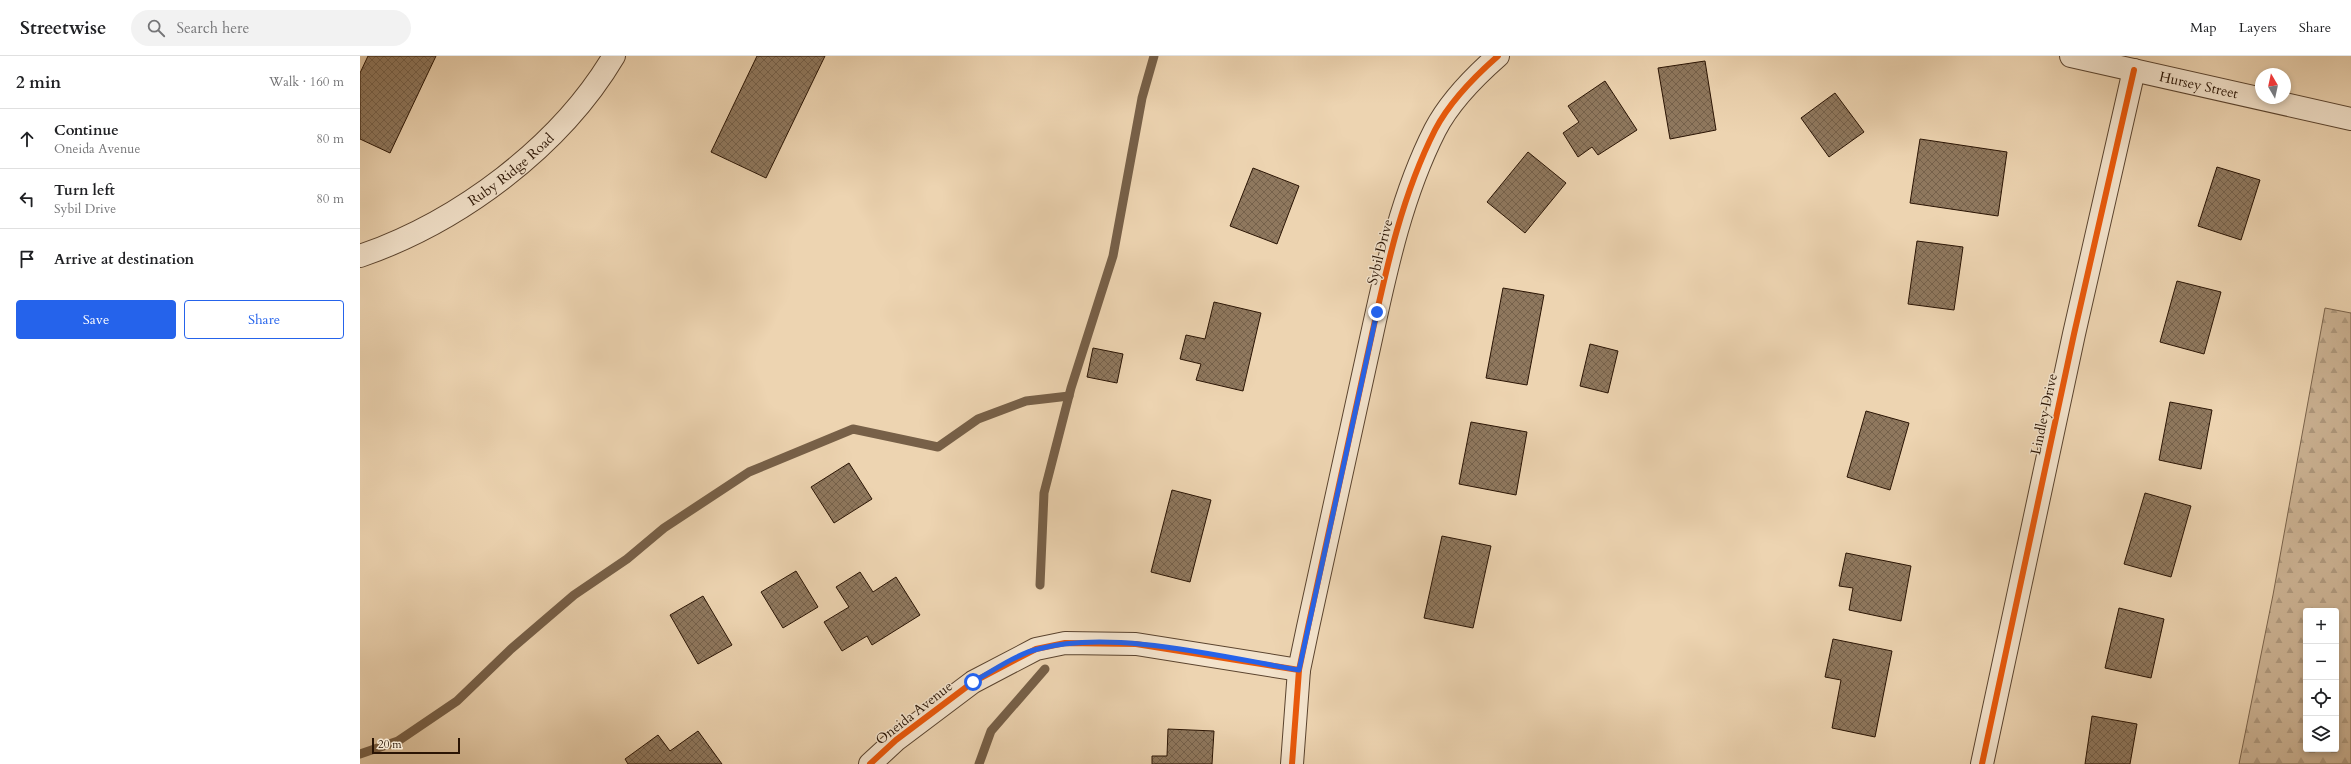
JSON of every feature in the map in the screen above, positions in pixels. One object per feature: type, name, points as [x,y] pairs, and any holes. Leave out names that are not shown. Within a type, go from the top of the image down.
[{"type":"street","name":"Ruby Ridge Road","points":[[370,253],[424,229],[470,202],[507,176],[539,147],[587,94],[614,56]]},
{"type":"street","name":"Sybil Drive","points":[[1292,764],[1299,670],[1377,312],[1412,180],[1435,129],[1452,104],[1474,77],[1498,56]]},
{"type":"street","name":"Hursey Street","points":[[2070,56],[2351,119]]},
{"type":"street","name":"Lindley Drive","points":[[1982,764],[2074,334],[2134,70]]},
{"type":"street","name":"Oneida Avenue","points":[[870,764],[896,740],[973,682],[1030,652],[1065,643],[1136,644],[1299,670]]},
{"type":"green space","points":[[2325,308],[2351,313],[2351,764],[2239,764],[2273,595]]},
{"type":"building","points":[[368,56],[436,56],[390,153],[360,139],[360,73]]},
{"type":"building","points":[[757,56],[825,56],[766,178],[711,152]]},
{"type":"building","points":[[1705,61],[1716,130],[1670,139],[1658,68]]},
{"type":"building","points":[[1605,81],[1637,130],[1598,155],[1592,147],[1578,157],[1563,133],[1579,122],[1568,106]]},
{"type":"building","points":[[1835,93],[1864,132],[1829,157],[1801,118]]},
{"type":"building","points":[[1920,139],[2007,152],[1998,216],[1910,203]]},
{"type":"building","points":[[1528,152],[1566,183],[1525,233],[1487,202]]},
{"type":"building","points":[[2217,167],[2260,180],[2241,240],[2198,226]]},
{"type":"building","points":[[1253,168],[1299,186],[1277,244],[1230,226]]},
{"type":"building","points":[[1917,241],[1963,247],[1954,310],[1908,304]]},
{"type":"building","points":[[2177,281],[2221,292],[2204,354],[2160,342]]},
{"type":"building","points":[[1503,288],[1544,295],[1527,385],[1486,378]]},
{"type":"building","points":[[1214,302],[1261,313],[1243,391],[1196,380],[1201,364],[1180,359],[1186,335],[1205,339]]},
{"type":"building","points":[[1590,344],[1618,351],[1608,393],[1580,386]]},
{"type":"building","points":[[1093,348],[1123,354],[1117,383],[1087,377]]},
{"type":"building","points":[[2170,402],[2212,410],[2201,469],[2159,460]]},
{"type":"building","points":[[1866,411],[1909,423],[1890,490],[1847,477]]},
{"type":"building","points":[[1471,422],[1527,432],[1516,495],[1459,484]]},
{"type":"building","points":[[849,463],[872,499],[834,523],[811,487]]},
{"type":"building","points":[[1172,490],[1211,500],[1190,582],[1151,572]]},
{"type":"building","points":[[2145,493],[2191,506],[2171,577],[2124,564]]},
{"type":"building","points":[[1442,536],[1491,546],[1473,628],[1424,618]]},
{"type":"building","points":[[1846,553],[1911,566],[1901,621],[1849,610],[1853,588],[1839,586]]},
{"type":"building","points":[[796,571],[818,607],[783,628],[761,592]]},
{"type":"building","points":[[860,572],[873,592],[896,577],[920,615],[872,645],[867,636],[842,651],[824,622],[849,607],[836,587]]},
{"type":"building","points":[[703,596],[732,645],[698,664],[670,615]]},
{"type":"building","points":[[2119,608],[2164,619],[2151,678],[2105,668]]},
{"type":"building","points":[[1833,639],[1892,651],[1875,737],[1832,728],[1841,680],[1825,677]]},
{"type":"building","points":[[2092,716],[2137,724],[2130,764],[2085,764]]},
{"type":"building","points":[[1168,729],[1214,731],[1212,764],[1152,764],[1152,756],[1167,756]]},
{"type":"building","points":[[698,731],[722,764],[628,764],[625,759],[658,735],[670,751]]},
{"type":"waterway","points":[[1040,585],[1044,493],[1071,388],[1113,256],[1142,98],[1154,56]]},
{"type":"waterway","points":[[360,754],[398,741],[457,701],[511,649],[574,595],[627,559],[664,528],[749,472],[853,429],[938,447],[978,419],[1026,401],[1069,396]]},
{"type":"waterway","points":[[979,764],[991,731],[1045,669]]},
{"type":"cycle path","points":[[1292,764],[1299,670],[1386,270],[1402,213],[1422,157],[1441,119],[1463,90],[1498,56]]},
{"type":"cycle path","points":[[1982,764],[2074,334],[2134,70]]},
{"type":"cycle path","points":[[870,764],[896,740],[973,682],[1036,649],[1065,643],[1136,644],[1299,670]]},
{"type":"route","points":[[973,682],[995,669],[1036,649],[1065,643],[1136,644],[1201,653],[1299,670],[1377,312]]}]
